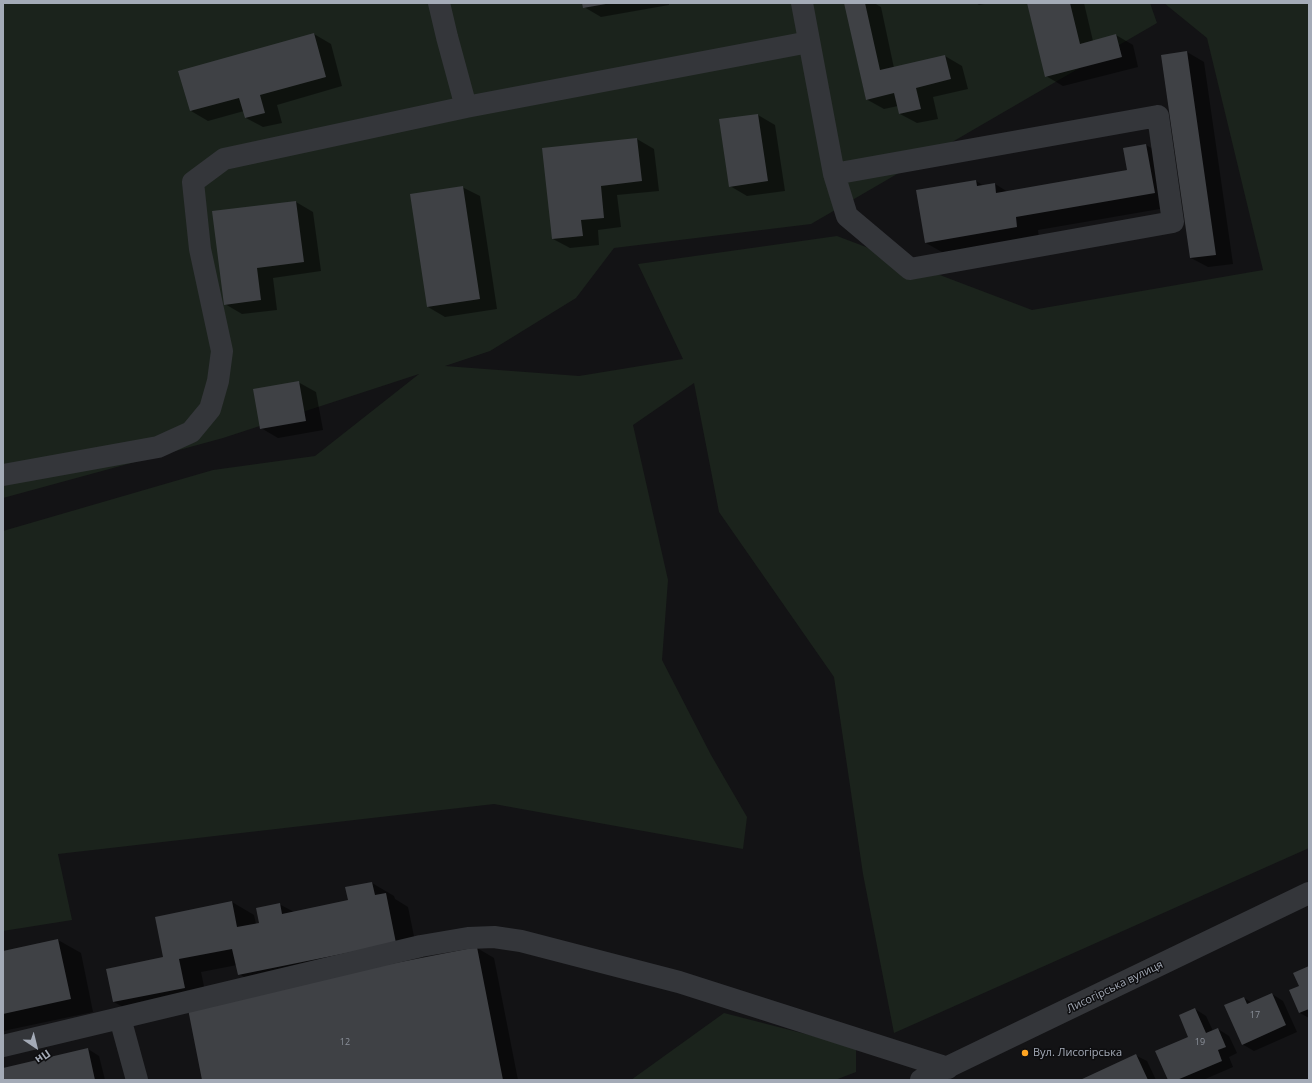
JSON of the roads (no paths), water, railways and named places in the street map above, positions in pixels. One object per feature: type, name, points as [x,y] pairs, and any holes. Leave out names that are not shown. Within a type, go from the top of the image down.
[{"type":"street","points":[[439,3],[446,37],[466,107]]},
{"type":"street","points":[[802,3],[834,174],[847,216],[910,269],[1173,222],[1158,116],[834,174]]},
{"type":"street","points":[[3,475],[158,446],[191,432],[210,409],[218,381],[222,351],[200,249],[192,182],[224,159],[466,107],[809,42]]},
{"type":"street","name":"Лисогірська вулиця","points":[[921,1080],[1309,892]]},
{"type":"street","points":[[3,1046],[421,946],[468,938],[494,937],[521,941],[679,982],[948,1068]]},
{"type":"street","points":[[120,1018],[137,1080]]},
{"type":"place","name":"Вул. Лисогірська","points":[[1025,1053]]}]
